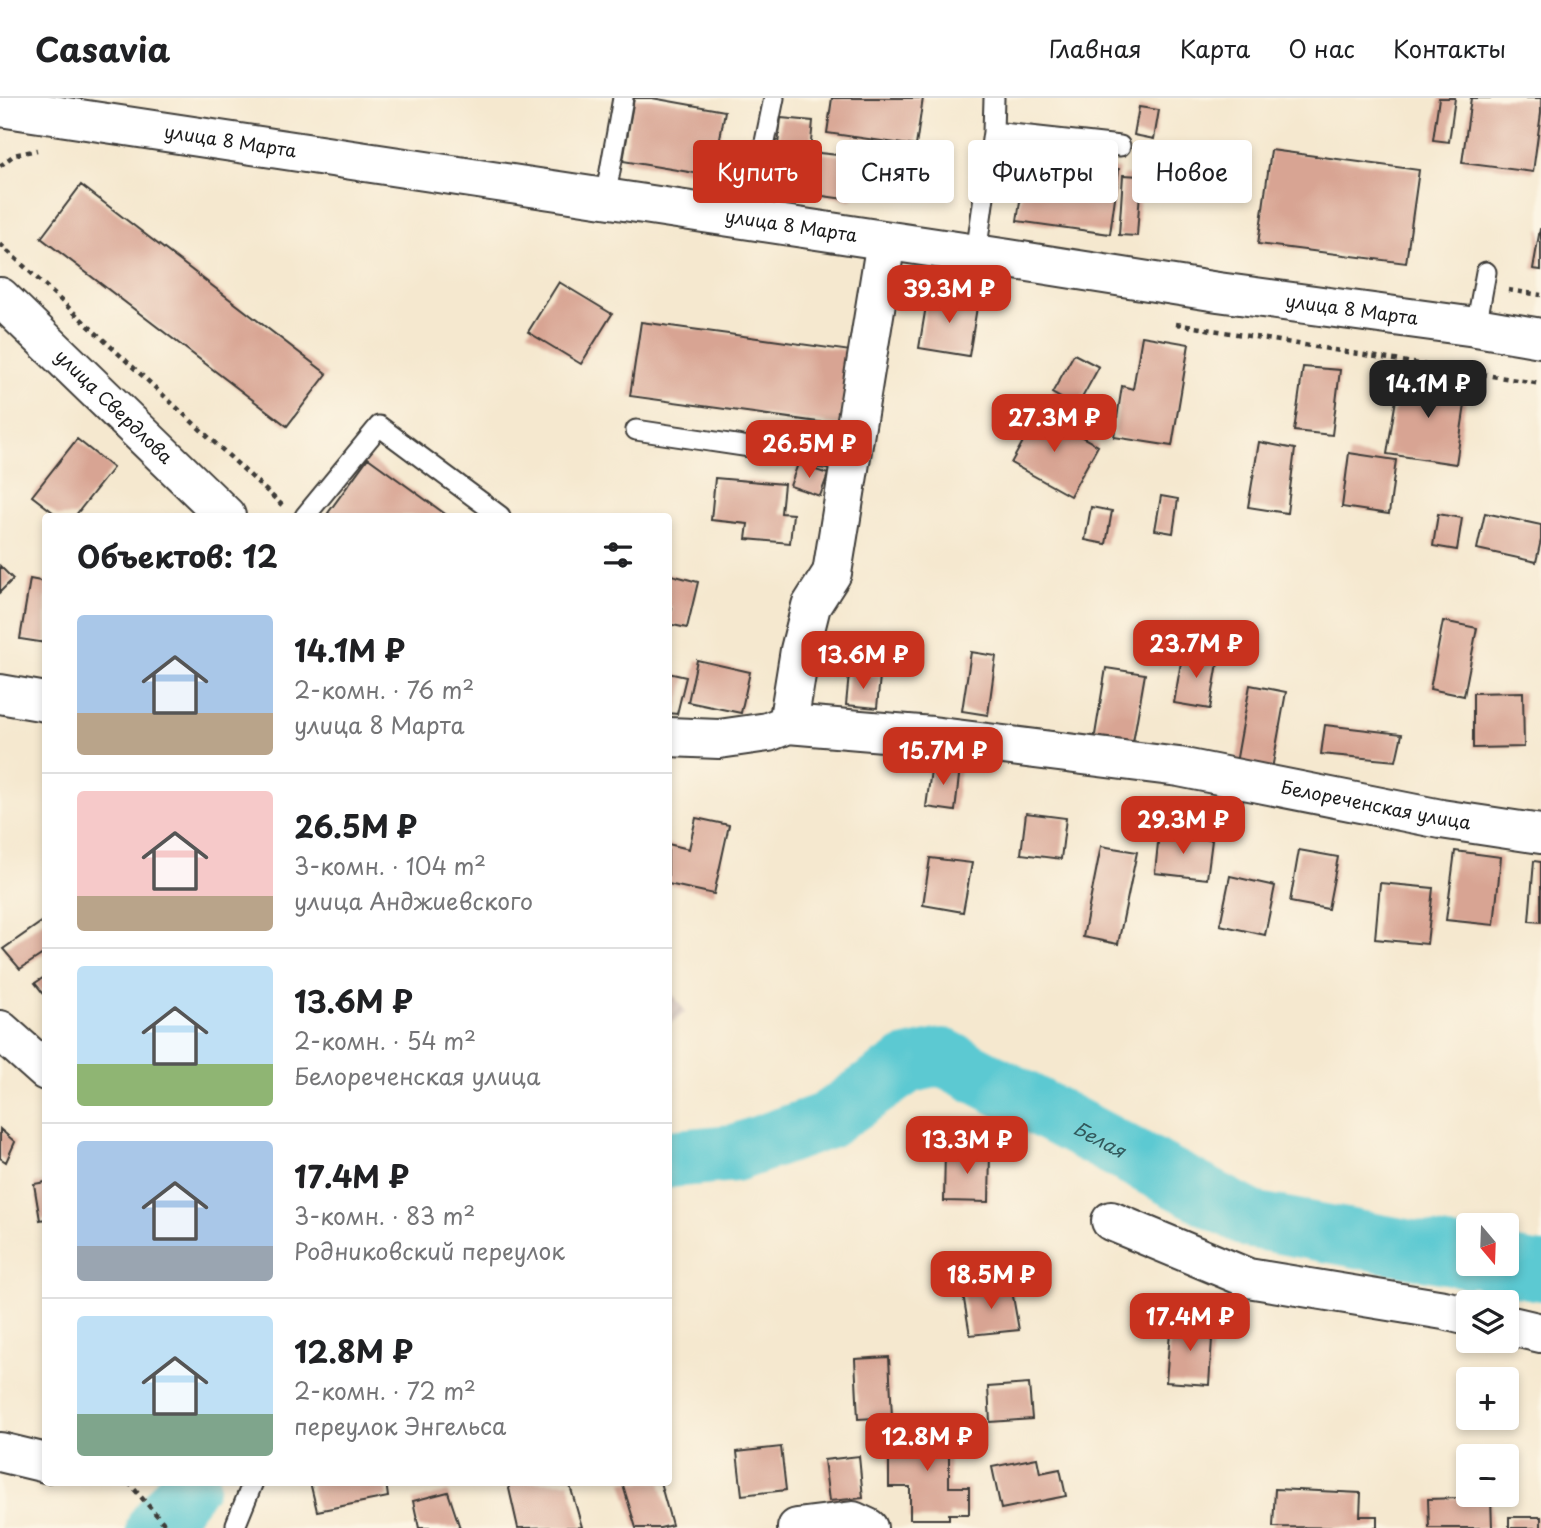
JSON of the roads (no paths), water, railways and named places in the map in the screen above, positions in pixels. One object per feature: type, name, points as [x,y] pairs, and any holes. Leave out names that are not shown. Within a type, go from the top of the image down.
[{"type":"street","name":"улица 8 Марта","points":[[18,105],[606,199],[1541,338]]},
{"type":"street","points":[[788,724],[800,650],[811,606],[832,573],[886,241]]},
{"type":"street","name":"улица Свердлова","points":[[0,297],[223,513]]},
{"type":"street","points":[[0,694],[42,701]]},
{"type":"street","name":"Белореченская улица","points":[[672,737],[719,739],[768,732],[788,724],[932,736],[1179,767],[1441,819],[1541,834]]},
{"type":"street","points":[[0,1030],[42,1067]]},
{"type":"street","points":[[1111,1221],[1248,1278],[1456,1313]]},
{"type":"street","points":[[1519,1328],[1541,1333]]},
{"type":"street","points":[[0,1452],[42,1462]]},
{"type":"street","points":[[797,1528],[859,1526]]},
{"type":"lane","points":[[606,199],[623,98]]},
{"type":"lane","points":[[744,220],[774,98]]},
{"type":"lane","points":[[976,254],[993,132],[994,98]]},
{"type":"lane","points":[[993,132],[1120,146]]},
{"type":"lane","points":[[1476,327],[1484,279]]},
{"type":"lane","points":[[307,513],[379,426],[496,513]]},
{"type":"lane","points":[[636,430],[850,462]]},
{"type":"lane","points":[[236,1528],[251,1486]]},
{"type":"waterway","name":"Белая","points":[[672,1159],[735,1153],[826,1121],[907,1065],[943,1057],[1252,1220],[1456,1257]]},
{"type":"waterway","name":"Белая","points":[[1519,1268],[1541,1272]]},
{"type":"waterway","name":"Белая","points":[[155,1528],[188,1486]]}]
